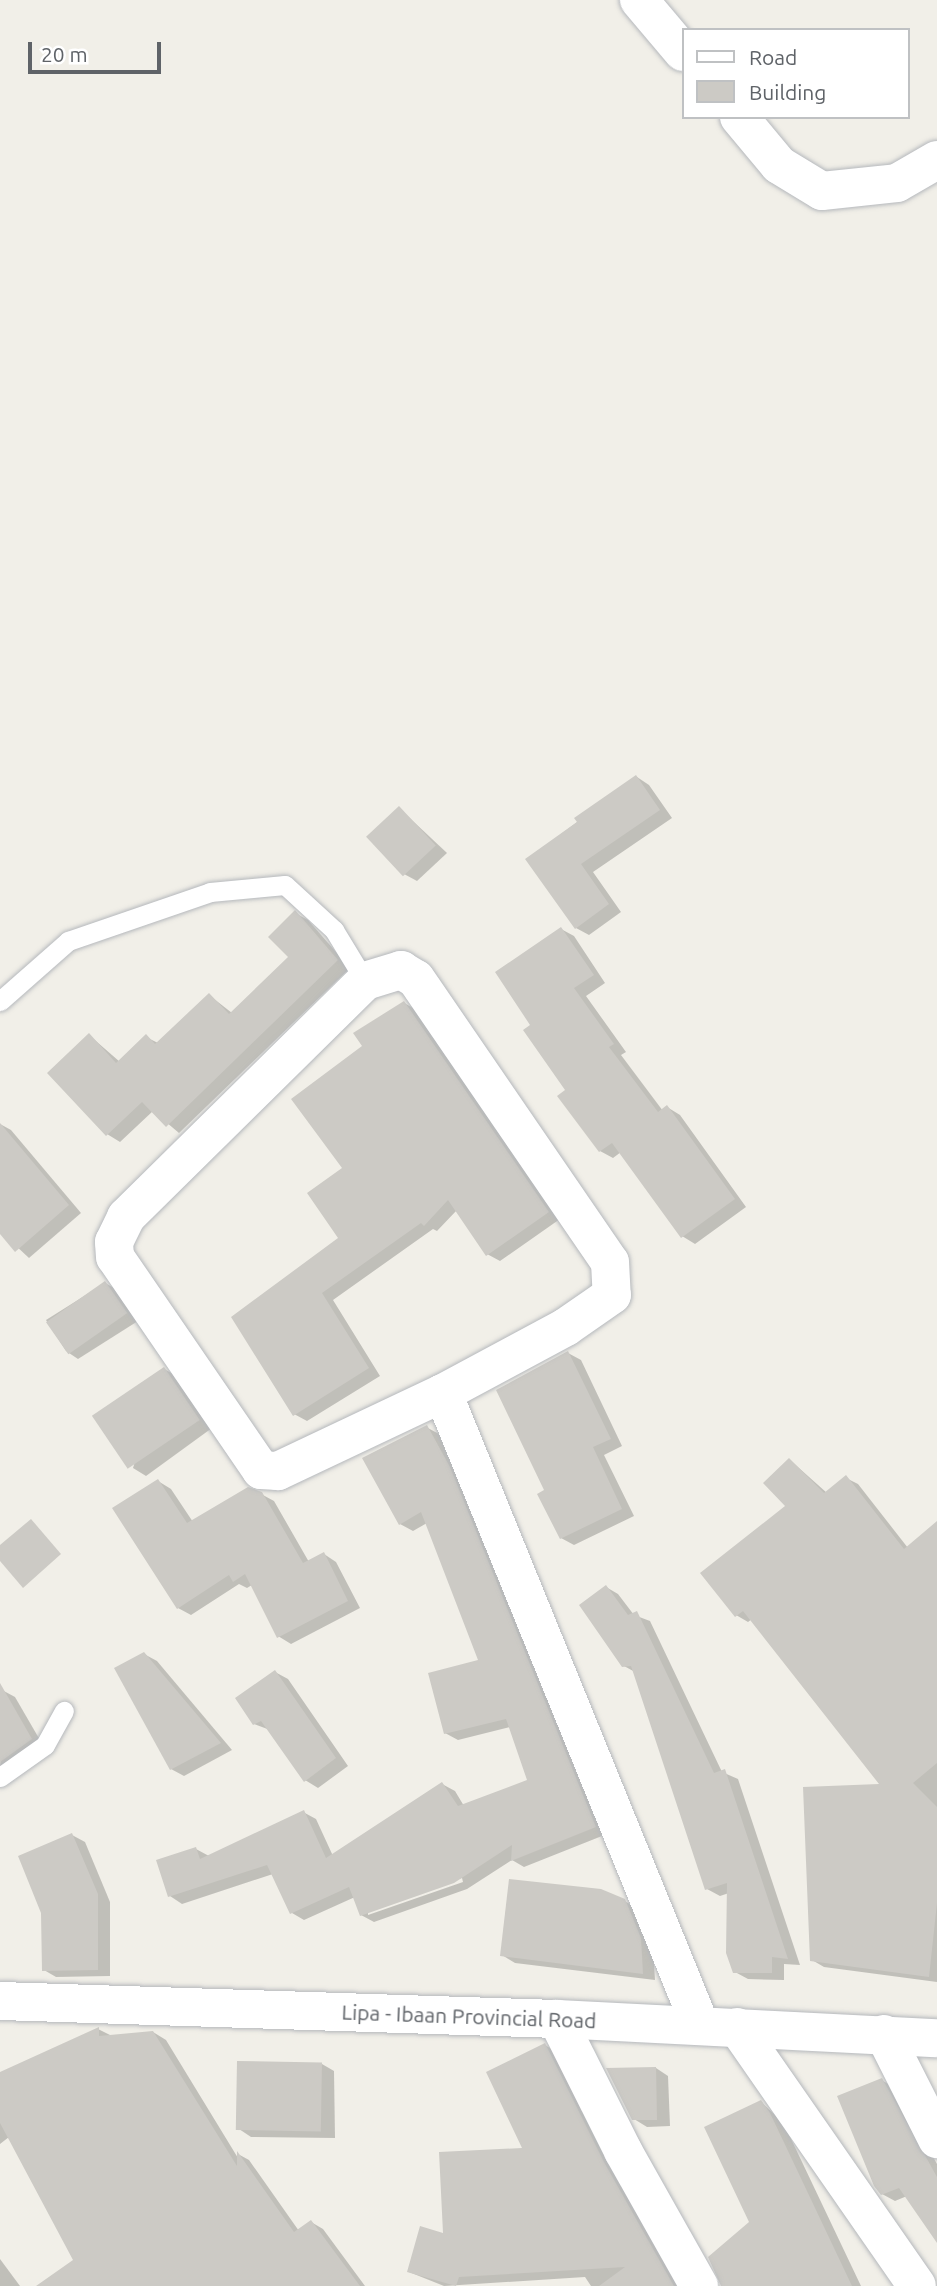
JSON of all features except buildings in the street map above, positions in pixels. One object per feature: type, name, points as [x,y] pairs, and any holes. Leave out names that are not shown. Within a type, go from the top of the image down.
[{"type":"street","points":[[639,0],[682,51]]},
{"type":"street","points":[[741,119],[779,165],[822,191],[897,183],[937,160]]},
{"type":"street","points":[[401,970],[415,979],[610,1262],[614,1280],[612,1295],[598,1307],[443,1393],[278,1471],[261,1470],[115,1257],[114,1242],[126,1217],[365,981],[401,970]]},
{"type":"street","points":[[443,1393],[718,2026],[917,2286]]},
{"type":"street","name":"Lipa - Ibaan Provincial Road","points":[[3,1994],[937,2038]]},
{"type":"street","points":[[557,2019],[623,2151],[699,2286]]},
{"type":"street","points":[[884,2034],[937,2139]]},
{"type":"lane","points":[[0,1001],[68,941],[210,892],[285,885],[334,930],[365,981]]},
{"type":"lane","points":[[0,1777],[45,1745],[64,1711]]}]
